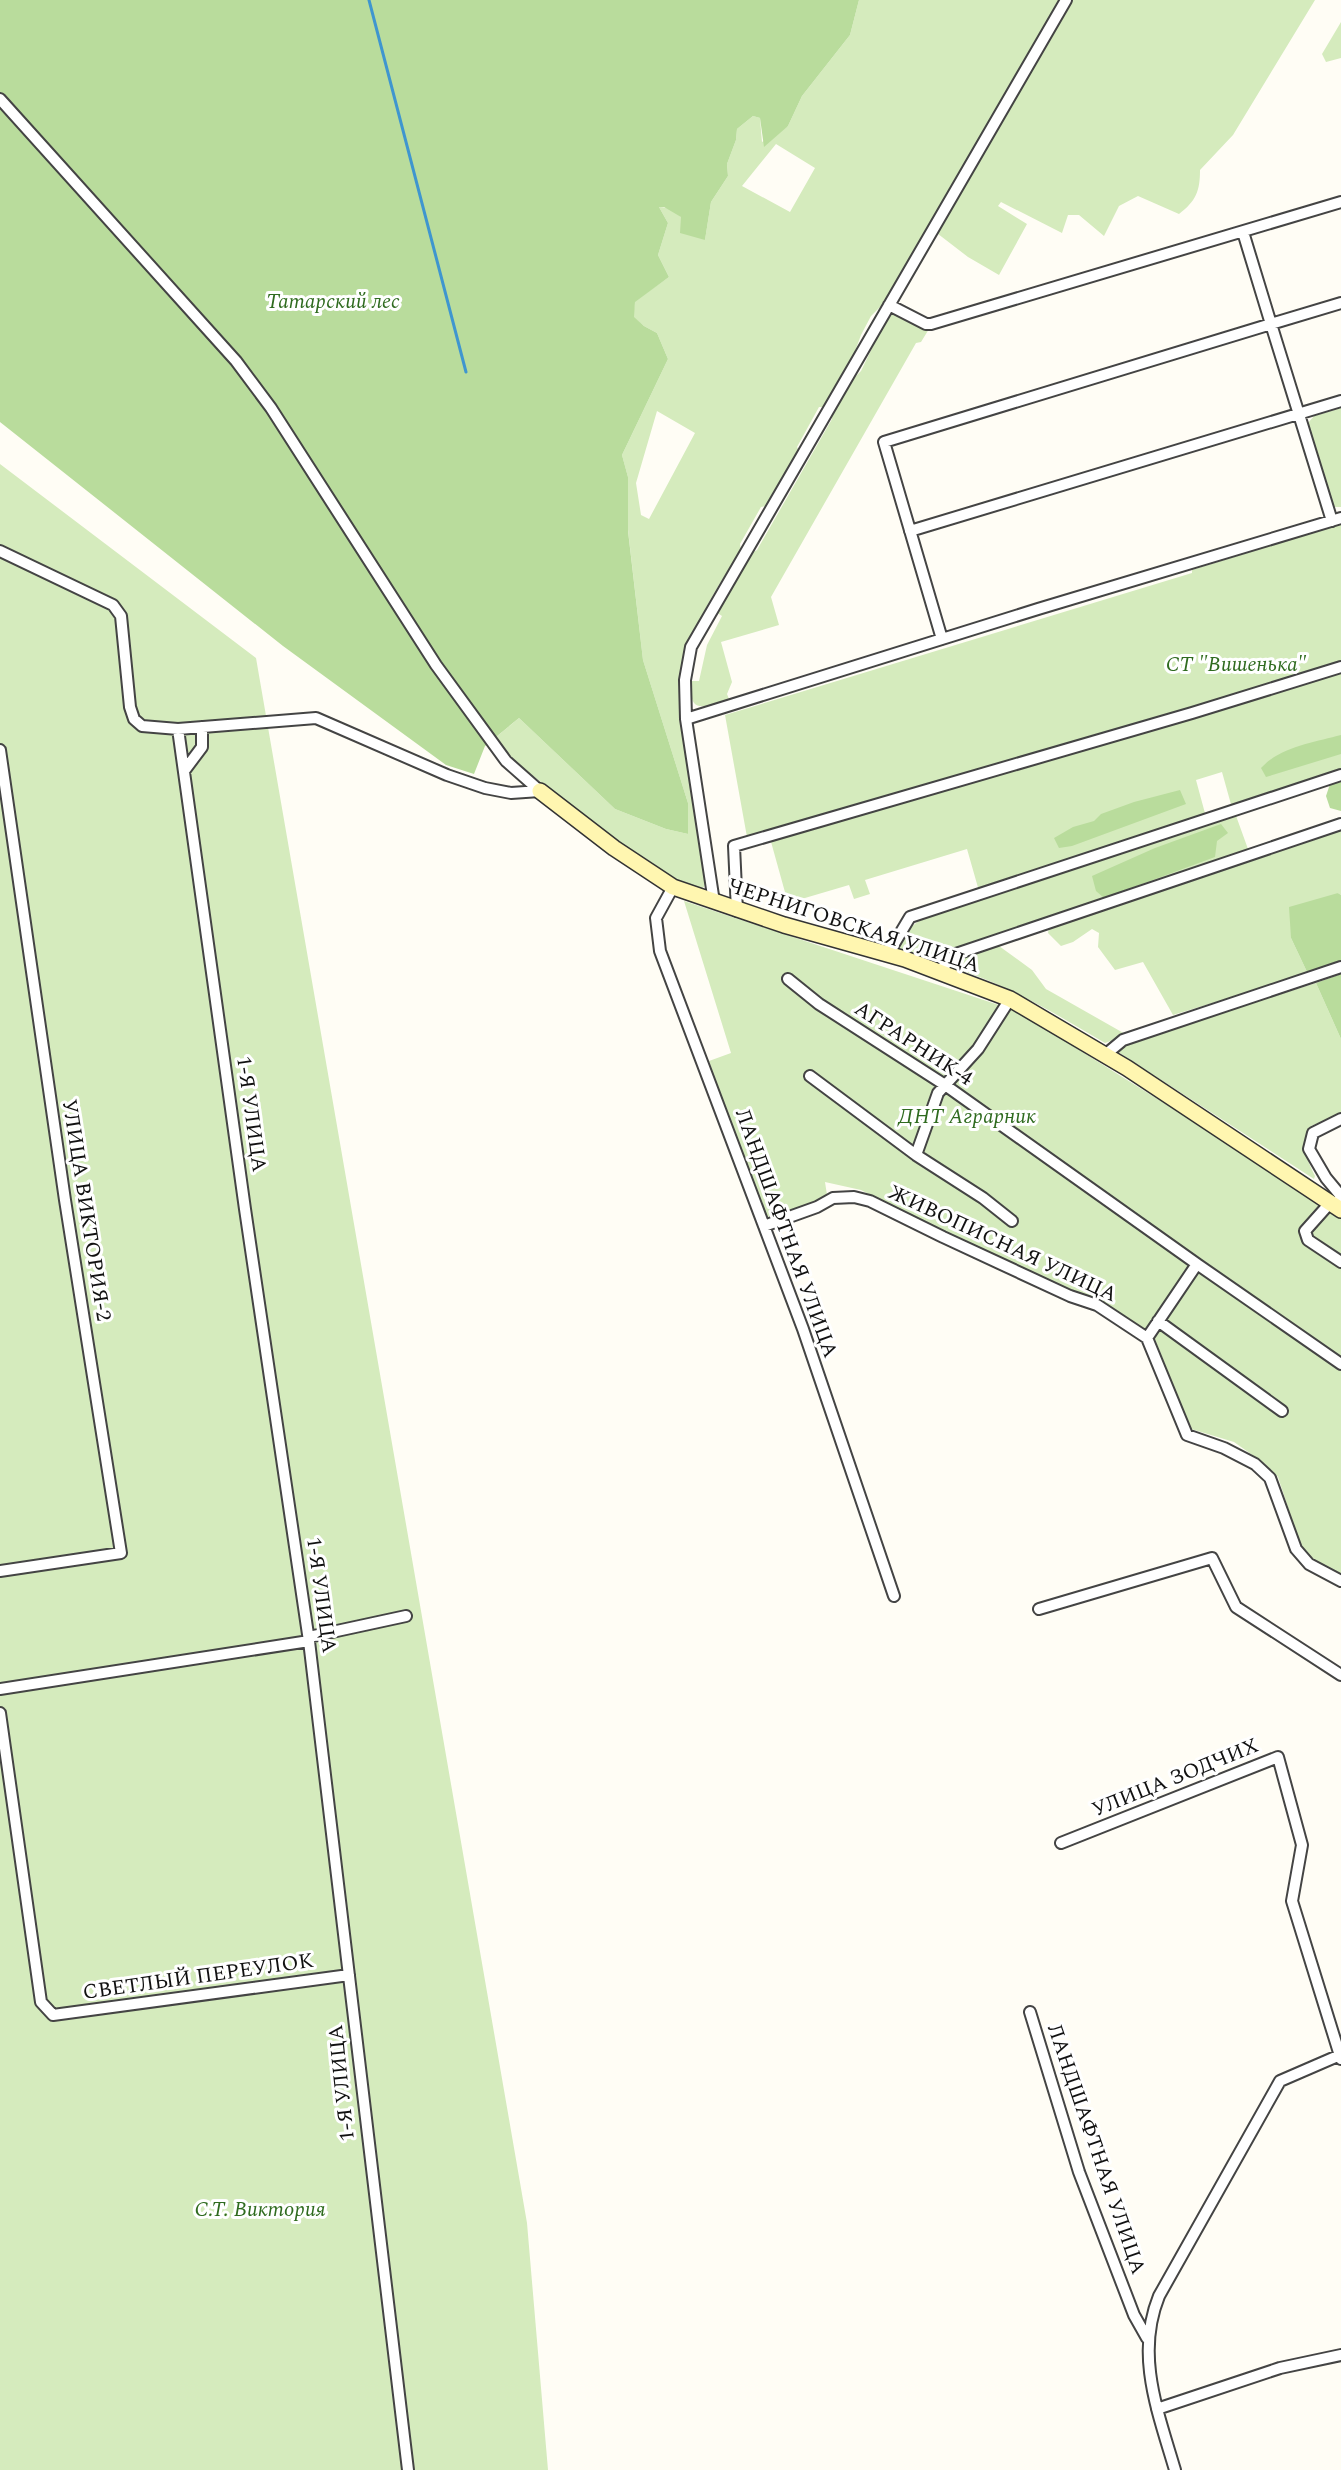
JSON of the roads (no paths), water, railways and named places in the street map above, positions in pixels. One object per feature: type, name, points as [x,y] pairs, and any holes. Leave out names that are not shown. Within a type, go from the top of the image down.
[{"type":"street","points":[[714,902],[686,719],[684,681],[691,647],[1066,0]]},
{"type":"street","points":[[0,99],[236,361],[284,428],[436,665],[506,761],[540,791]]},
{"type":"street","points":[[889,305],[926,324],[931,324],[1341,202]]},
{"type":"street","points":[[686,719],[1337,519],[1298,414],[1243,232]]},
{"type":"street","points":[[942,639],[884,442],[1341,303]]},
{"type":"street","points":[[910,531],[1341,401]]},
{"type":"street","points":[[0,551],[113,605],[121,616],[130,707],[134,719],[142,726],[178,729],[316,718],[447,775],[485,788],[511,793],[540,791]]},
{"type":"street","points":[[737,910],[734,846],[1192,713],[1341,667]]},
{"type":"street","points":[[184,771],[202,747],[202,727]]},
{"type":"street","name":"1-Я УЛИЦА","points":[[178,729],[245,1209],[309,1639],[408,2470]]},
{"type":"street","name":"УЛИЦА ВИКТОРИЯ-2","points":[[0,750],[64,1188],[121,1553],[0,1571]]},
{"type":"street","points":[[888,954],[910,917],[1341,775]]},
{"type":"street","name":"ЧЕРНИГОВСКАЯ УЛИЦА","points":[[540,791],[614,848],[673,887],[737,910],[888,954],[1010,999],[1105,1055],[1338,1202]]},
{"type":"street","points":[[939,971],[944,963],[956,954],[1341,824]]},
{"type":"street","name":"ЛАНДШАФТНАЯ УЛИЦА","points":[[673,887],[656,918],[660,951],[802,1329],[894,1596]]},
{"type":"street","points":[[1105,1055],[1123,1040],[1341,967]]},
{"type":"street","name":"АГРАРНИК-4","points":[[788,979],[819,1004],[945,1085],[1341,1364]]},
{"type":"street","points":[[916,1155],[938,1092],[978,1049],[1010,999]]},
{"type":"street","points":[[810,1076],[916,1155],[983,1198],[1012,1221]]},
{"type":"street","points":[[1341,1119],[1313,1133],[1309,1149],[1338,1202],[1305,1231],[1308,1240],[1341,1262]]},
{"type":"street","name":"ЖИВОПИСНАЯ УЛИЦА","points":[[764,1226],[817,1207],[833,1198],[854,1197],[870,1201],[1071,1296],[1096,1305],[1147,1338]]},
{"type":"street","points":[[1197,1264],[1147,1338],[1187,1435],[1224,1448],[1256,1464],[1270,1478],[1296,1549],[1309,1564],[1341,1581]]},
{"type":"street","points":[[1158,1321],[1282,1411]]},
{"type":"street","points":[[1039,1609],[1212,1558],[1236,1607],[1341,1676]]},
{"type":"street","points":[[0,1689],[309,1639],[406,1616]]},
{"type":"street","name":"СВЕТЛЫЙ ПЕРЕУЛОК","points":[[0,1713],[41,2002],[53,2015],[349,1975]]},
{"type":"street","name":"УЛИЦА ЗОДЧИХ","points":[[1061,1843],[1278,1757],[1302,1845],[1292,1901],[1340,2057]]},
{"type":"street","name":"ЛАНДШАФТНАЯ УЛИЦА","points":[[1030,2012],[1079,2172],[1134,2315],[1147,2338],[1157,2409],[1175,2470]]},
{"type":"street","points":[[1147,2338],[1151,2317],[1159,2296],[1280,2081],[1340,2057]]},
{"type":"street","points":[[1157,2409],[1280,2368],[1341,2355]]},
{"type":"waterway","points":[[369,0],[466,372]]},
{"type":"park label","name":"Татарский лес","points":[[333,301]]},
{"type":"park label","name":"СТ \"Вишенька\"","points":[[1236,664]]},
{"type":"park label","name":"ДНТ Аграрник","points":[[967,1116]]},
{"type":"park label","name":"С.Т. Виктория","points":[[260,2209]]}]
